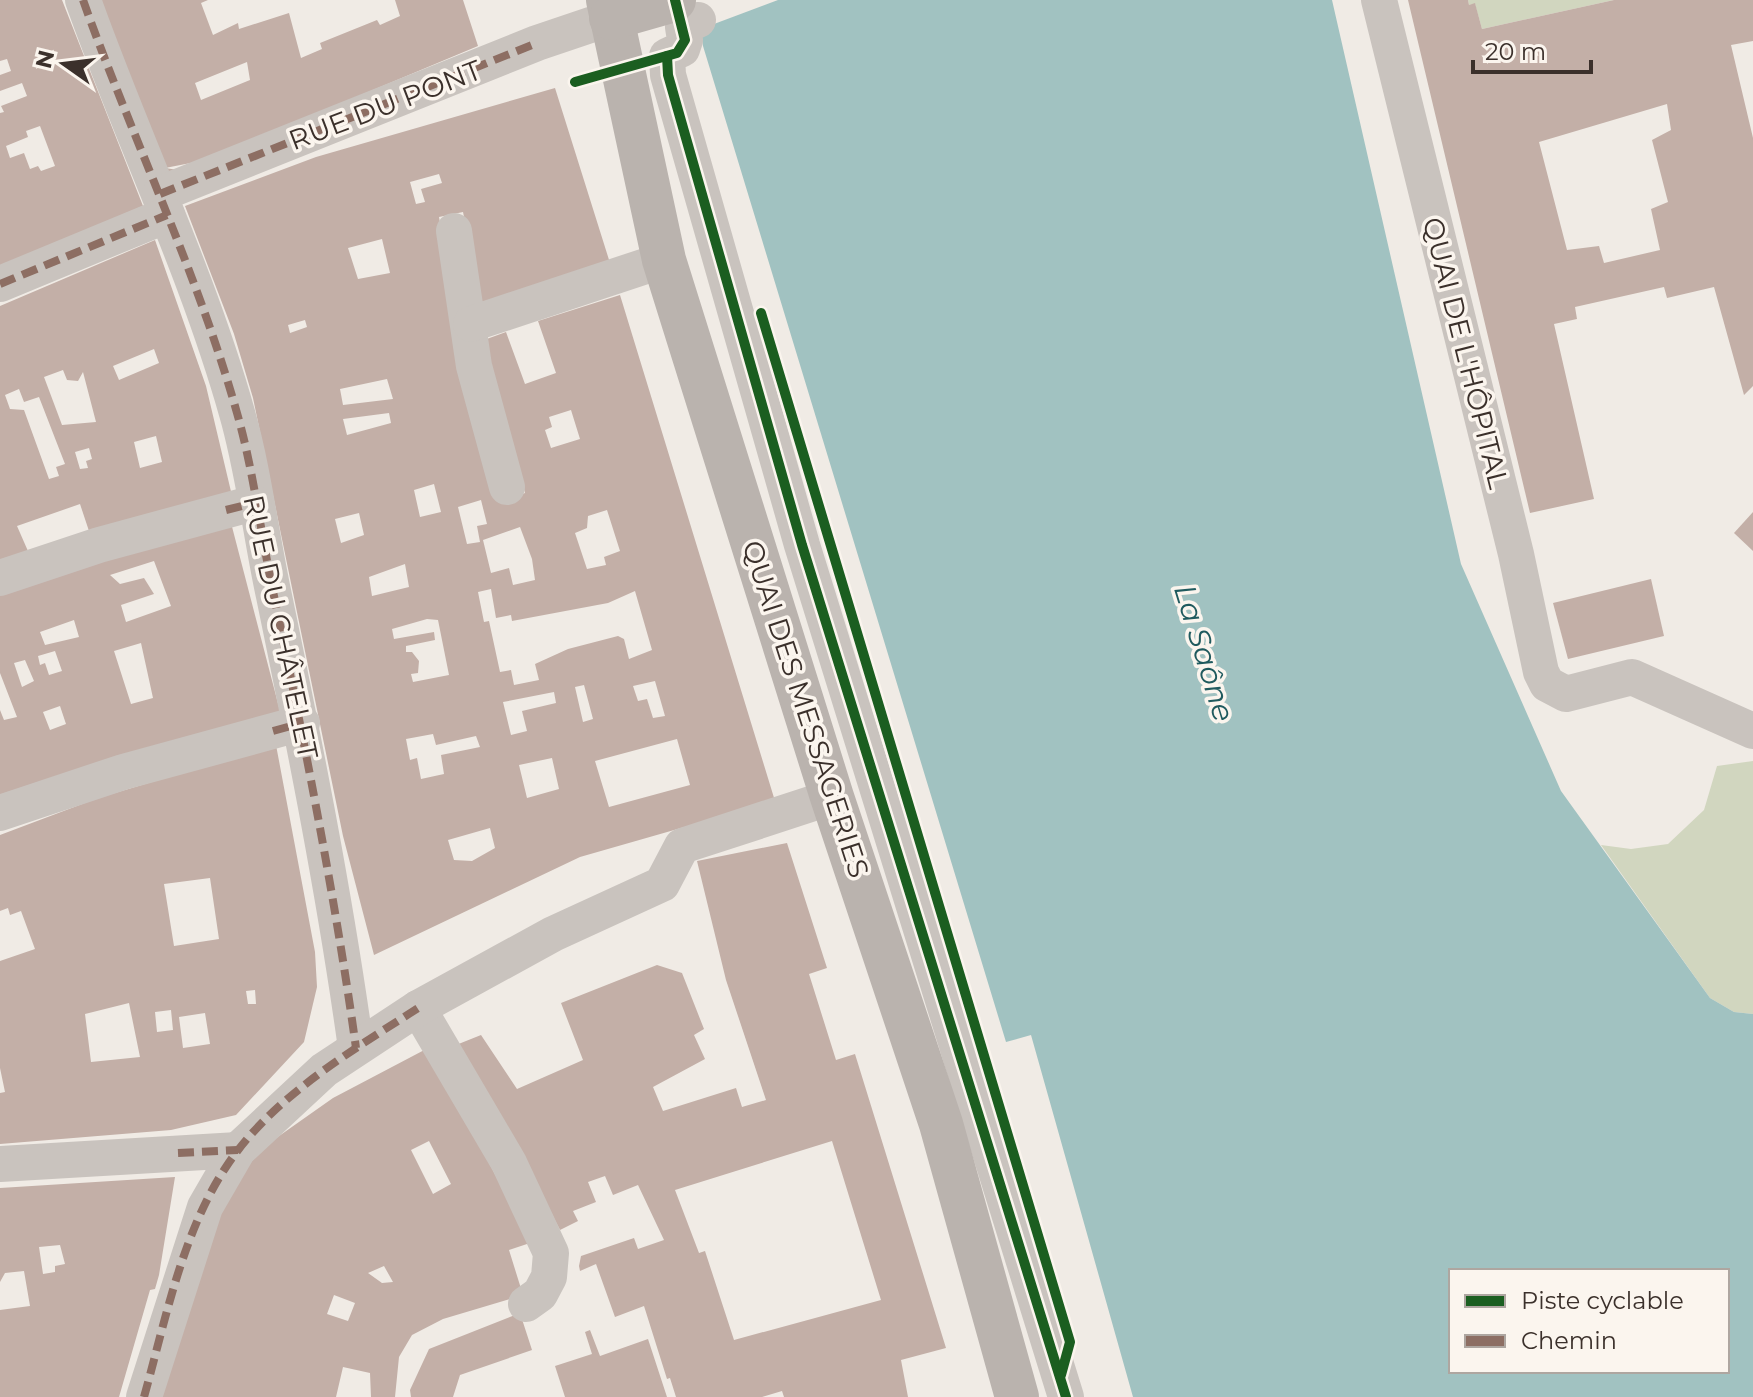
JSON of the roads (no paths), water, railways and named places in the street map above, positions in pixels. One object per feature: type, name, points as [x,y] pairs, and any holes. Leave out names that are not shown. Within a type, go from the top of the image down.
[{"type":"main road","points":[[609,9],[679,12]]},
{"type":"main road","name":"QUAI DES MESSAGERIES","points":[[609,9],[664,260],[832,797],[941,1124],[1017,1397]]},
{"type":"street","name":"RUE DU CHÂTELET","points":[[83,0],[119,101],[214,339],[234,404],[240,507],[356,1048]]},
{"type":"street","name":"QUAI DE L'HÔPITAL","points":[[1379,0],[1512,539],[1541,672],[1547,684],[1566,694],[1632,677],[1753,731]]},
{"type":"street","name":"RUE DU PONT","points":[[0,284],[163,205],[609,9]]},
{"type":"street","name":"QUAI DES MESSAGERIES","points":[[679,12],[685,40],[682,49],[667,56],[668,75],[802,545],[1066,1397]]},
{"type":"street","points":[[454,231],[471,324],[474,366],[507,487]]},
{"type":"street","points":[[471,324],[664,260]]},
{"type":"street","points":[[0,578],[99,545],[240,507]]},
{"type":"street","points":[[0,813],[123,772],[287,727]]},
{"type":"street","points":[[144,1397],[195,1232],[224,1169],[238,1150],[282,1106],[356,1048],[418,1008],[553,934],[662,884],[682,846],[832,797]]},
{"type":"street","points":[[418,1008],[509,1163],[551,1253],[549,1277],[540,1294],[526,1304]]},
{"type":"street","points":[[0,1164],[238,1150]]},
{"type":"water","name":"La Saône","points":[[696,0],[1332,0],[1461,564],[1561,791],[1710,998],[1734,1012],[1753,1014],[1753,1397],[1133,1397],[1031,1035],[1006,1042],[703,46]]}]
